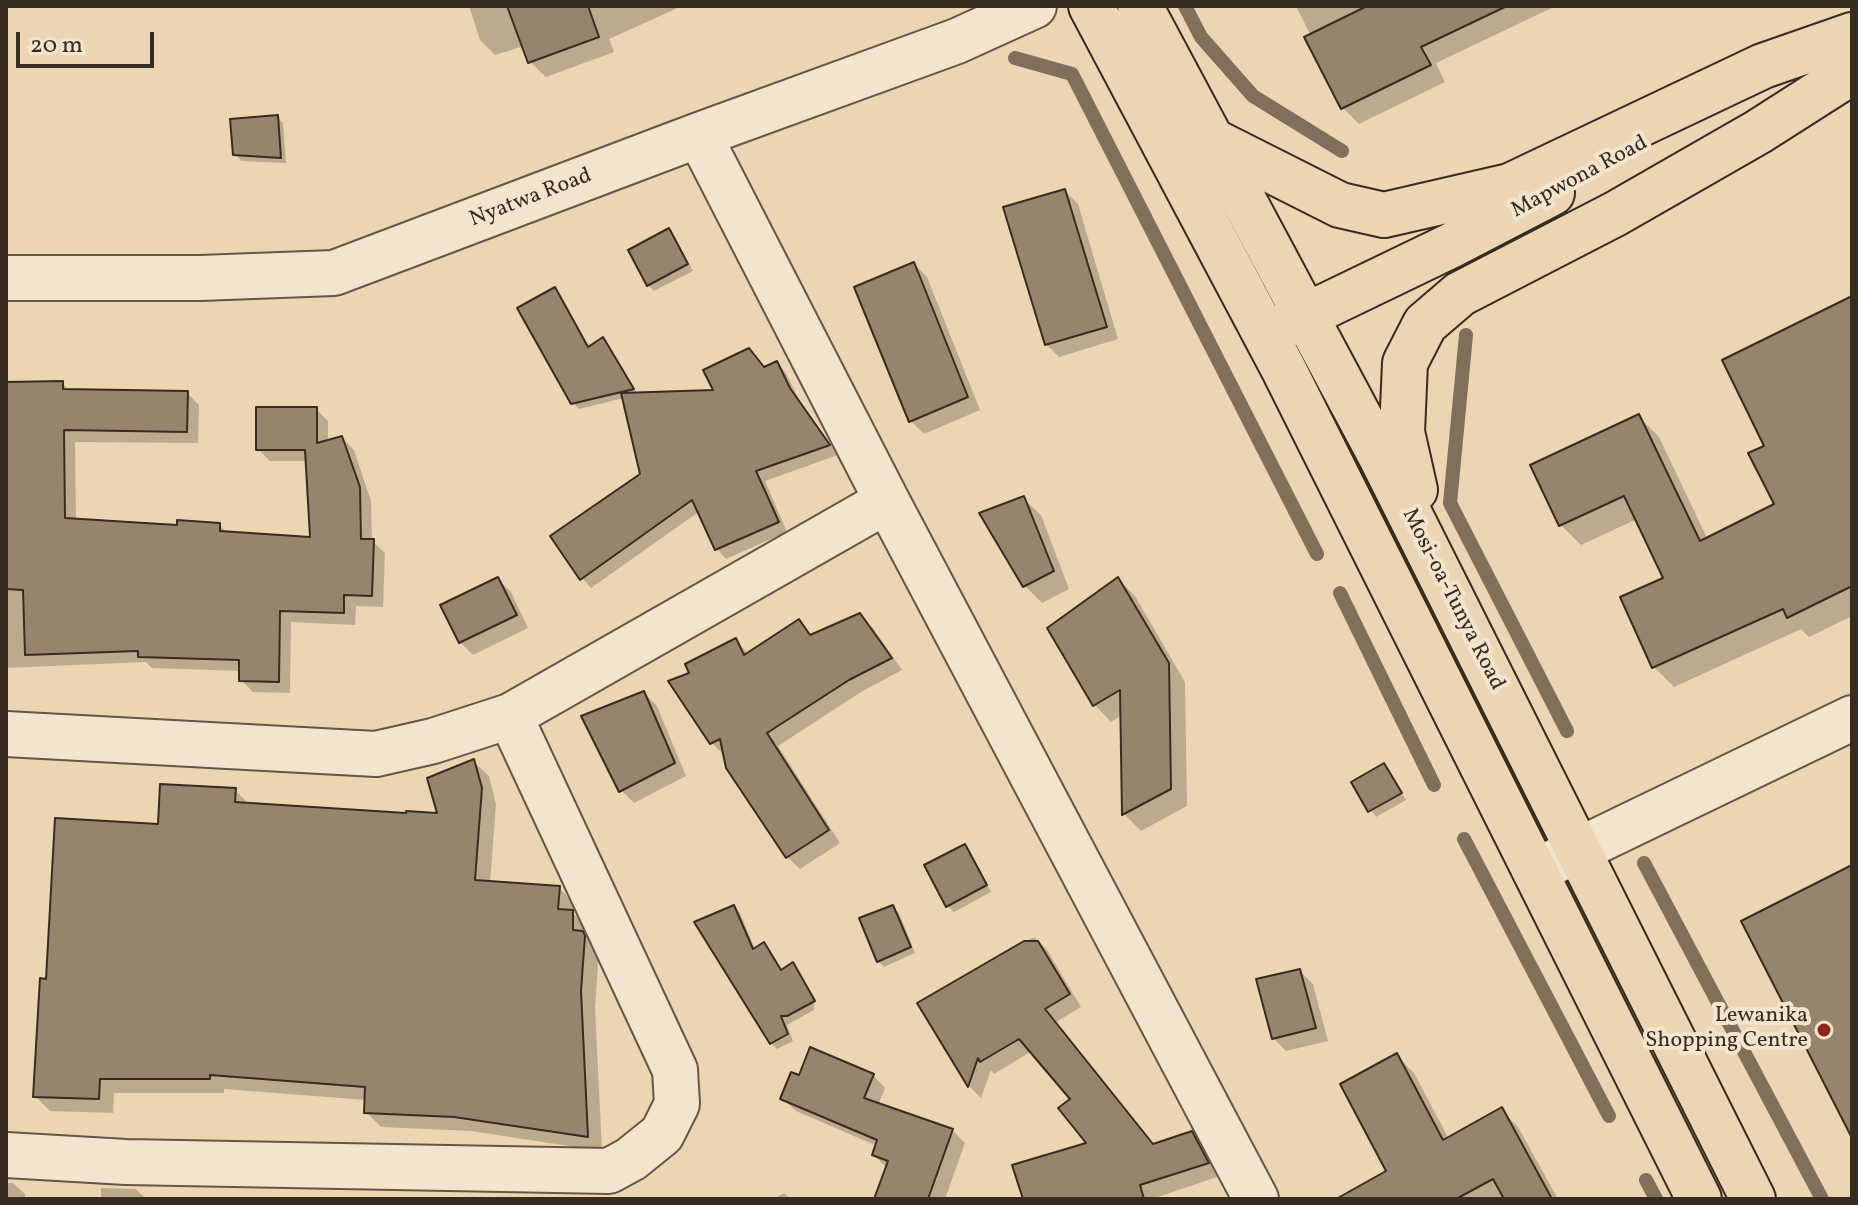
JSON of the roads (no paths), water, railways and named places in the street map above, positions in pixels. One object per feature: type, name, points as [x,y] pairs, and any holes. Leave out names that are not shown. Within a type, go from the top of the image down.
[{"type":"main road","points":[[1091,6],[1265,335],[1699,1199]]},
{"type":"main road","name":"Mosi-oa-Tunya Road","points":[[1140,6],[1381,457],[1753,1199]]},
{"type":"main road","points":[[1211,140],[1340,205],[1384,215],[1510,186],[1763,66],[1852,36]]},
{"type":"main road","name":"Mapwona Road","points":[[1265,335],[1450,246],[1852,36]]},
{"type":"main road","points":[[1443,582],[1421,518],[1402,432],[1405,363],[1425,324],[1460,294],[1628,206],[1758,132],[1852,72]]},
{"type":"street","name":"Nyatwa Road","points":[[6,278],[200,278],[334,273],[957,41],[1034,6]]},
{"type":"street","points":[[699,135],[887,501],[1256,1199]]},
{"type":"street","points":[[6,734],[376,754],[433,741],[510,716],[887,501]]},
{"type":"street","points":[[6,1155],[126,1162],[609,1171],[631,1159],[662,1134],[677,1104],[675,1070],[510,716]]},
{"type":"street","points":[[1535,871],[1852,718]]},
{"type":"waterway","points":[[1185,6],[1201,37],[1253,96],[1342,151]]},
{"type":"waterway","points":[[1015,58],[1072,74],[1317,554]]},
{"type":"waterway","points":[[1466,335],[1450,503],[1567,731]]},
{"type":"waterway","points":[[1340,593],[1434,785]]},
{"type":"waterway","points":[[1464,839],[1609,1116]]},
{"type":"waterway","points":[[1644,863],[1822,1199]]},
{"type":"waterway","points":[[1646,1180],[1656,1199]]},
{"type":"place","name":"Lewanika Shopping Centre","points":[[1824,1030]]}]
